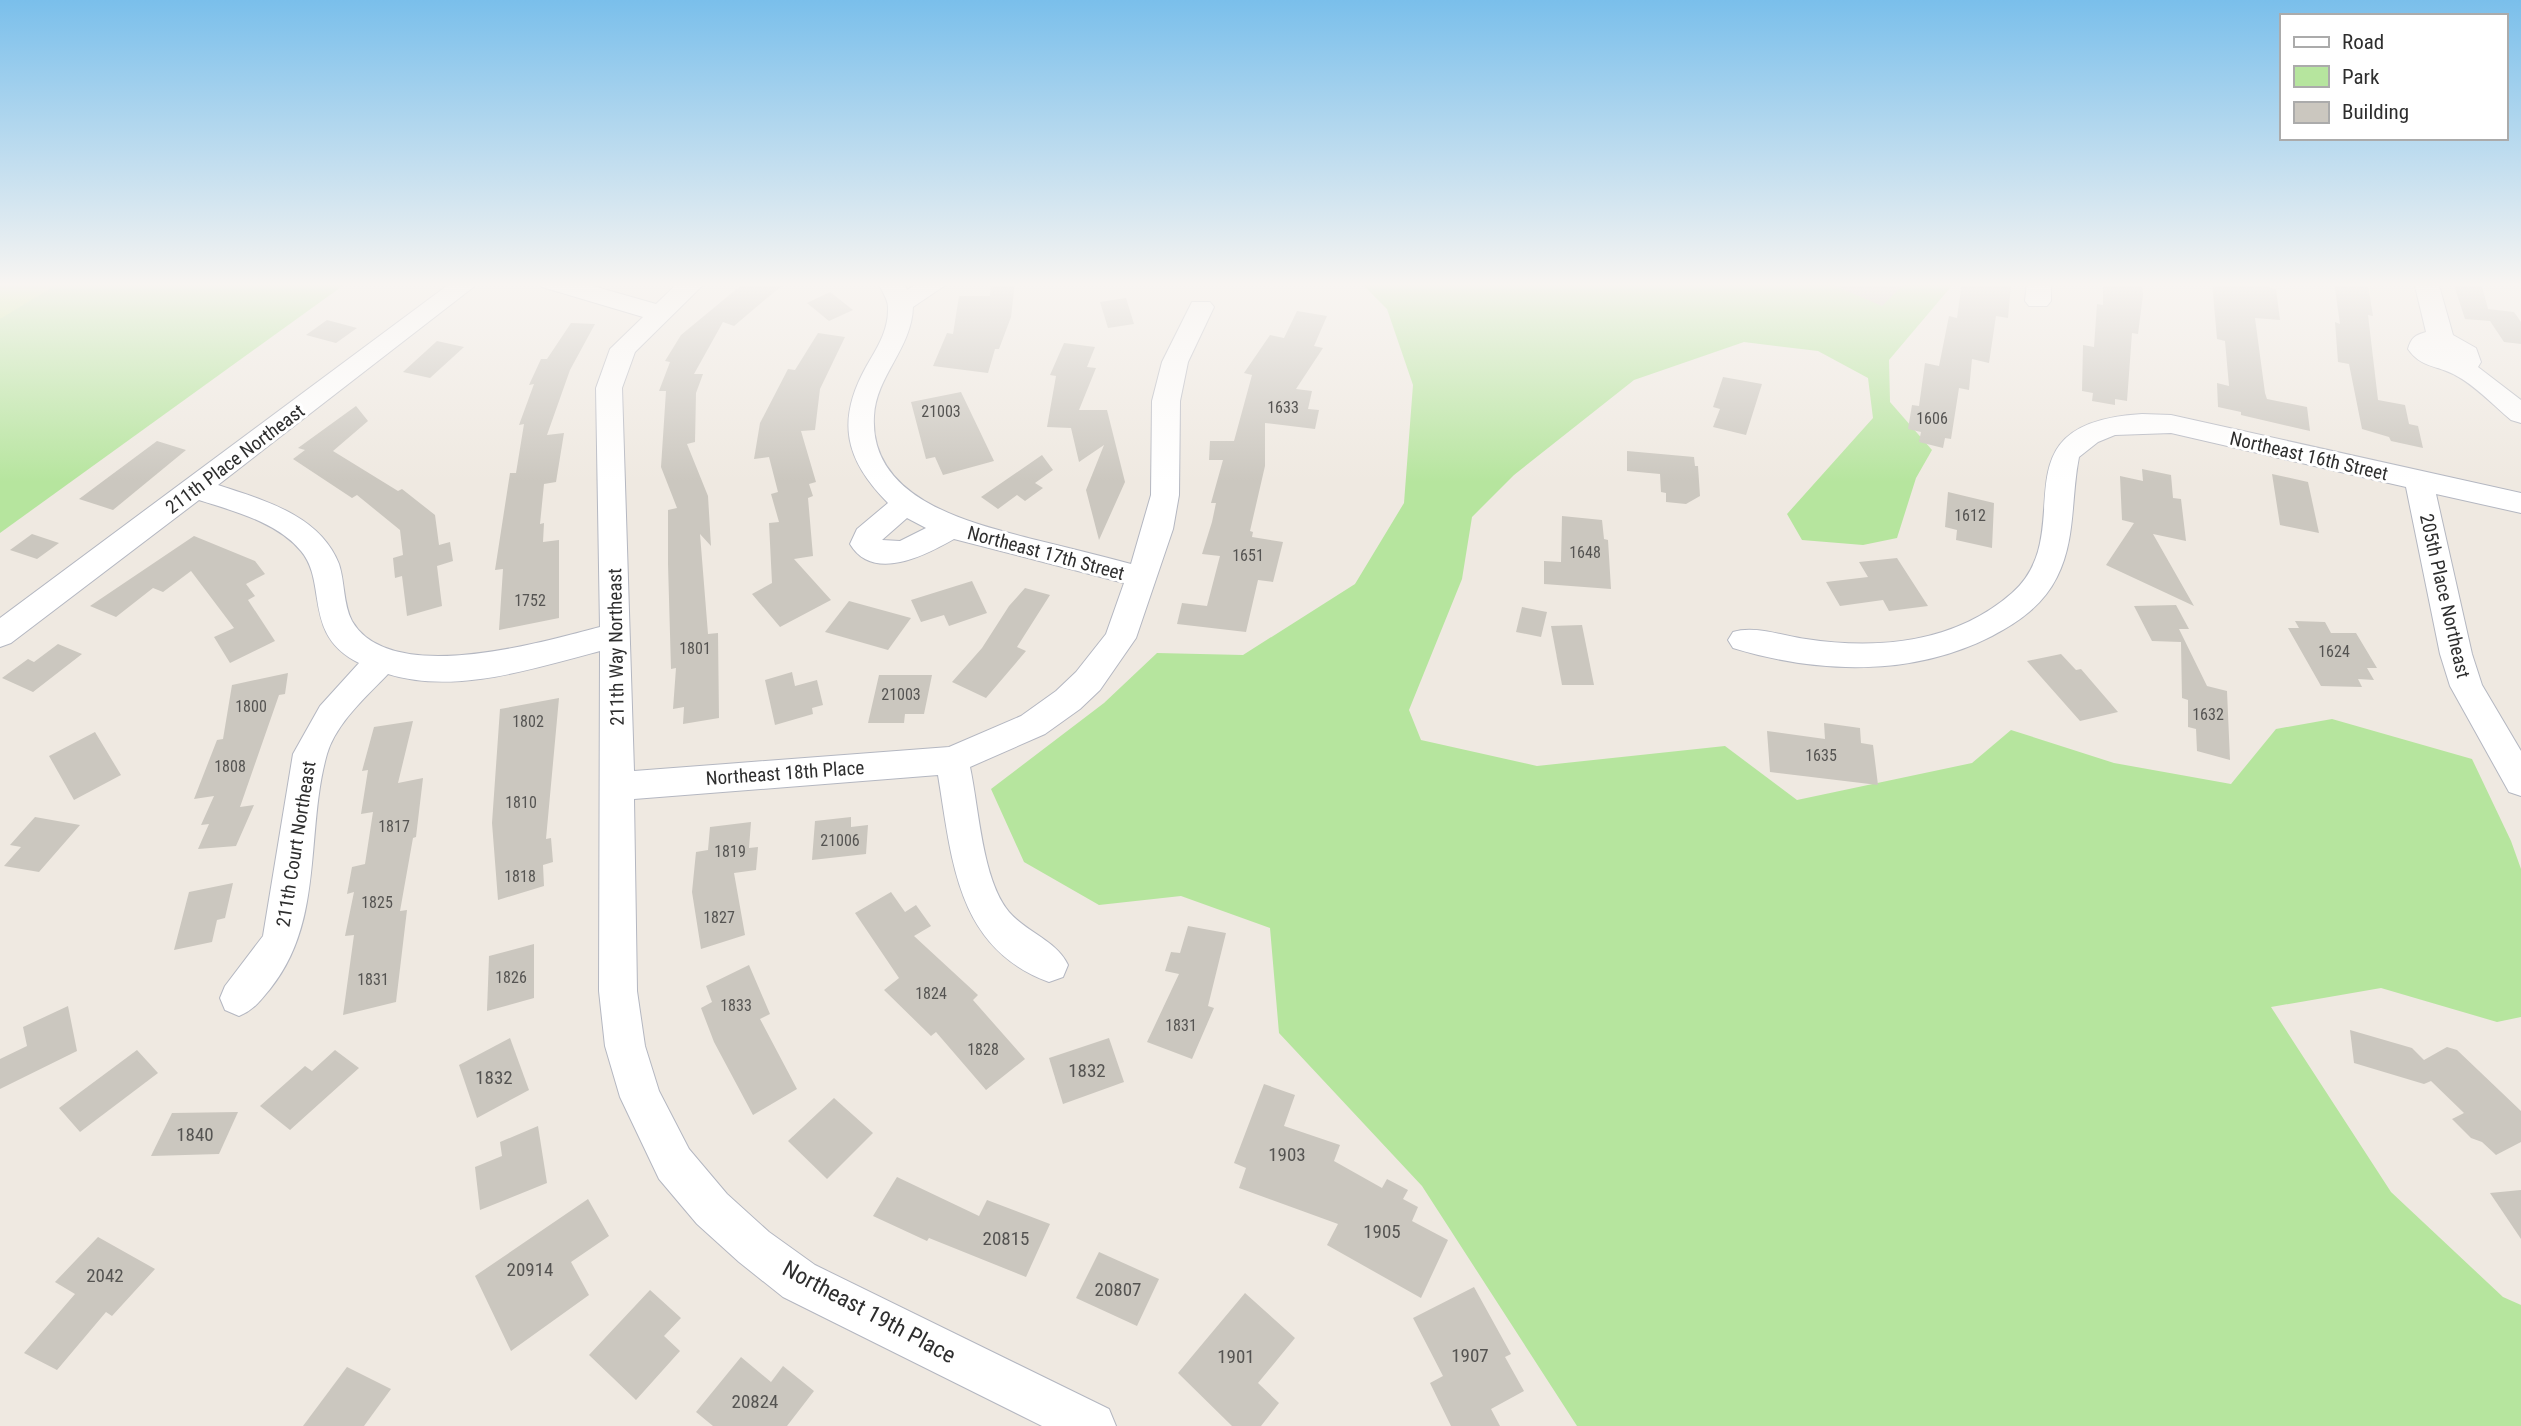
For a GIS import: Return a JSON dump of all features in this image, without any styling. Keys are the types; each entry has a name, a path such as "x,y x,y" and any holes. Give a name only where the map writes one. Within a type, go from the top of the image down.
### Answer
{"street":[{"name":"211th Place Northeast","path":"0,635 380,349"},
{"name":"211th Way Northeast","path":"623,349 609,388 616,635 618,991 625,1046"},
{"name":"Northeast 17th Street","path":"888,349 864,393 859,435 869,461 892,492 951,528 1141,577"},
{"name":"Northeast 18th Place","path":"618,786 952,760 1033,724 1088,681 1120,638 1165,495 1166,401 1175,362 1181,349"},
{"path":"2461,349 2467,354 2468,362 2459,365 2521,414"},
{"name":"Northeast 16th Street","path":"1744,640 1848,657 1895,657 1934,650 1997,620 2030,594 2043,575 2066,454 2076,442 2096,430 2146,423 2171,425 2521,503"},
{"name":"205th Place Northeast","path":"2419,480 2456,654 2466,686 2521,782"},
{"path":"197,488 270,515 299,533 320,555 334,614 343,633 359,647 383,659 424,669 457,670 485,666 616,635"},
{"name":"Northeast 17th Street","path":"906,503 868,536 865,544 885,554 900,553 951,528"},
{"name":"211th Court Northeast","path":"239,999 272,958 282,937 310,754 317,735 344,698 383,659"},
{"path":"952,760 979,892 992,918 1013,940 1049,965"},
{"name":"Northeast 19th Place","path":"625,1046 640,1097 674,1164 712,1209 754,1247 799,1281 1092,1426"}],"green space":[{"path":"0,349 256,349 0,533"},
{"path":"1401,349 1725,349 1634,380 1514,475 1472,517 1462,579 1409,710 1421,740 1537,766 1725,746 1797,800 1972,763 2011,730 2114,763 2231,784 2276,729 2332,719 2472,759 2511,841 2521,869 2521,1017 2497,1022 2381,988 2271,1007 2391,1192 2503,1297 2521,1305 2521,1426 1577,1426 1422,1186 1279,1033 1270,928 1181,896 1099,905 1024,862 991,789 1104,703 1157,653 1243,655 1355,584 1404,503 1413,385"},
{"path":"1798,349 1899,349 1889,360 1890,402 1932,450 1916,478 1897,538 1863,545 1802,540 1787,514 1873,418 1868,378 1818,351"}],"building":[{"path":"429,349 462,349 430,378 403,372"},
{"path":"554,349 582,349 570,370 547,435 564,433 556,482 544,484 540,524 544,523 543,542 559,540 559,618 499,630 503,569 495,570 510,473 516,473 524,424 519,425 534,384 529,385 541,359 547,359"},
{"path":"673,349 708,349 694,374 703,374 696,393 695,442 687,444 708,496 711,546 700,534 708,634 718,633 719,718 683,724 684,707 673,709 676,668 671,669 668,510 677,508 661,467 666,391 659,391 670,362 665,361"},
{"path":"808,349 839,349 820,389 815,430 801,431 816,482 809,484 813,496 808,498 813,556 794,559 831,600 780,627 752,594 772,583 769,523 779,522 771,494 778,492 769,457 754,459 760,423 788,369 795,370"},
{"path":"940,349 999,349 995,349 988,373 933,366"},
{"path":"1062,349 1094,349 1087,367 1096,368 1079,410 1107,410 1125,482 1099,540 1086,490 1104,445 1079,462 1071,428 1047,427 1056,376 1050,375"},
{"path":"1261,349 1323,349 1296,389 1312,391 1308,409 1319,410 1315,429 1265,423 1265,466 1250,531 1253,532 1252,537 1283,542 1273,582 1258,580 1246,632 1177,624 1182,603 1207,606 1220,556 1202,554 1212,522 1216,503 1211,503 1223,460 1209,460 1210,441 1234,441 1252,375 1244,373"},
{"path":"1942,349 1991,349 1989,363 1972,359 1969,390 1959,388 1951,439 1945,438 1943,448 1919,442 1921,432 1908,429 1912,405 1919,406 1925,363 1939,366"},
{"path":"2083,349 2131,349 2127,401 2115,399 2115,405 2092,401 2093,393 2082,391"},
{"path":"2226,349 2259,349 2267,399 2307,407 2310,431 2218,407 2217,383 2229,386"},
{"path":"2337,349 2372,349 2378,400 2405,405 2409,424 2418,426 2423,448 2391,441 2389,437 2362,429 2349,364 2338,362"},
{"path":"1723,377 1762,384 1746,435 1713,427 1720,409 1713,407"},
{"path":"961,392 994,461 943,475 935,457 926,459 911,402"},
{"path":"356,406 368,421 333,451 398,491 402,489 435,515 439,545 450,542 453,561 437,566 442,606 407,616 402,576 395,578 393,558 403,555 400,530 357,495 352,498 293,459 305,450 298,448"},
{"path":"157,441 186,450 113,510 79,499"},
{"path":"1627,451 1694,457 1695,466 1698,466 1700,496 1686,504 1666,502 1666,493 1661,492 1660,474 1627,471"},
{"path":"1042,455 1053,470 1035,483 1043,488 1025,501 1017,495 998,509 981,497"},
{"path":"2142,469 2171,475 2173,498 2181,499 2186,541 2153,534 2194,606 2106,565 2134,523 2122,520 2120,476 2143,481"},
{"path":"2272,474 2308,482 2319,533 2280,525"},
{"path":"1948,492 1994,503 1992,548 1956,540 1957,530 1945,527"},
{"path":"1562,516 1602,520 1604,539 1608,540 1611,589 1544,584 1544,561 1561,562"},
{"path":"32,534 59,543 37,559 10,550"},
{"path":"194,536 255,561 265,574 246,584 255,596 248,600 275,641 230,663 214,637 234,628 191,571 163,592 153,588 116,617 90,606"},
{"path":"1897,558 1928,606 1889,611 1883,600 1840,606 1826,582 1868,577 1859,562"},
{"path":"972,581 987,613 949,626 944,615 921,622 911,600"},
{"path":"1025,588 1050,595 1017,647 1026,651 986,698 952,682 982,648 1009,606"},
{"path":"849,601 911,618 888,650 825,632"},
{"path":"2176,605 2189,629 2179,629 2207,686 2227,691 2230,760 2197,751 2196,729 2188,727 2188,700 2182,698 2181,642 2152,641 2134,606"},
{"path":"1522,607 1547,612 1541,637 1516,632"},
{"path":"2295,621 2325,622 2331,633 2356,633 2377,668 2367,668 2374,680 2358,679 2362,687 2321,686 2288,628 2299,628"},
{"path":"1582,625 1594,685 1562,685 1551,626"},
{"path":"58,644 82,654 33,692 2,678 28,659 34,662"},
{"path":"2061,654 2076,670 2081,669 2118,712 2080,721 2027,661"},
{"path":"792,672 795,686 817,680 823,705 812,708 813,714 775,725 765,680"},
{"path":"288,673 285,694 279,695 240,807 254,805 236,846 198,849 209,824 201,825 214,796 194,799 217,740 223,739 232,685"},
{"path":"879,675 932,675 924,714 905,714 904,723 868,723"},
{"path":"559,698 546,839 551,838 553,862 543,865 544,886 498,900 492,823 500,709"},
{"path":"413,721 398,783 423,778 416,837 413,838 400,911 407,910 396,1002 343,1015 354,935 345,936 354,892 347,894 352,867 365,864 373,812 361,814 368,770 362,771 374,727"},
{"path":"1824,723 1860,728 1861,743 1873,745 1878,785 1770,772 1767,731 1825,739"},
{"path":"95,732 121,775 74,800 49,756"},
{"path":"35,817 80,825 39,872 4,866 21,847 10,845"},
{"path":"851,817 851,827 868,825 866,854 812,860 815,821"},
{"path":"751,822 749,848 758,847 756,870 734,873 745,935 701,949 692,892 696,852 708,850 710,827"},
{"path":"233,883 225,918 217,920 212,942 174,950 189,892"},
{"path":"891,892 905,912 916,905 931,926 914,936 978,995 973,1000 1025,1059 986,1090 936,1032 931,1036 884,990 899,978 855,913"},
{"path":"1188,926 1226,933 1208,1006 1214,1008 1192,1059 1147,1042 1179,974 1165,971 1171,952 1180,953"},
{"path":"534,944 534,998 487,1011 489,956"},
{"path":"749,965 770,1014 760,1019 797,1089 753,1115 714,1042 701,1008 712,1002 706,986"},
{"path":"68,1006 77,1051 0,1089 0,1059 27,1046 23,1027"},
{"path":"2350,1030 2412,1048 2424,1060 2447,1047 2457,1050 2521,1111 2521,1142 2496,1155 2482,1142 2471,1138 2452,1119 2464,1113 2431,1081 2424,1084 2354,1063"},
{"path":"510,1038 529,1090 477,1118 459,1065"},
{"path":"1109,1038 1124,1082 1063,1104 1049,1058"},
{"path":"137,1050 158,1073 80,1132 59,1108"},
{"path":"335,1050 359,1068 290,1130 260,1106 305,1066 312,1071"},
{"path":"1264,1084 1295,1095 1284,1126 1340,1145 1334,1161 1382,1188 1387,1179 1408,1190 1403,1199 1418,1207 1412,1221 1448,1240 1421,1298 1327,1245 1338,1224 1239,1188 1246,1168 1234,1163"},
{"path":"834,1098 873,1133 827,1179 788,1141"},
{"path":"238,1112 219,1154 151,1156 172,1113"},
{"path":"538,1126 547,1183 480,1210 475,1167 502,1156 500,1142"},
{"path":"897,1177 979,1216 987,1200 1050,1224 1026,1277 929,1238 927,1241 873,1216"},
{"path":"2521,1190 2521,1239 2490,1193"},
{"path":"588,1199 609,1236 571,1262 589,1295 511,1351 475,1276"},
{"path":"98,1237 155,1269 112,1316 106,1312 57,1370 24,1353 75,1294 55,1282"},
{"path":"1099,1252 1159,1279 1137,1326 1076,1298"},
{"path":"1474,1287 1511,1354 1505,1357 1524,1391 1491,1409 1500,1426 1451,1426 1430,1383 1443,1376 1413,1318"},
{"path":"650,1290 681,1318 664,1336 680,1351 636,1400 589,1355"},
{"path":"1245,1293 1295,1338 1258,1383 1279,1403 1261,1426 1232,1426 1178,1373"},
{"path":"741,1357 771,1382 783,1366 814,1391 787,1426 713,1426 696,1412"},
{"path":"347,1367 391,1389 364,1426 303,1426"}]}
